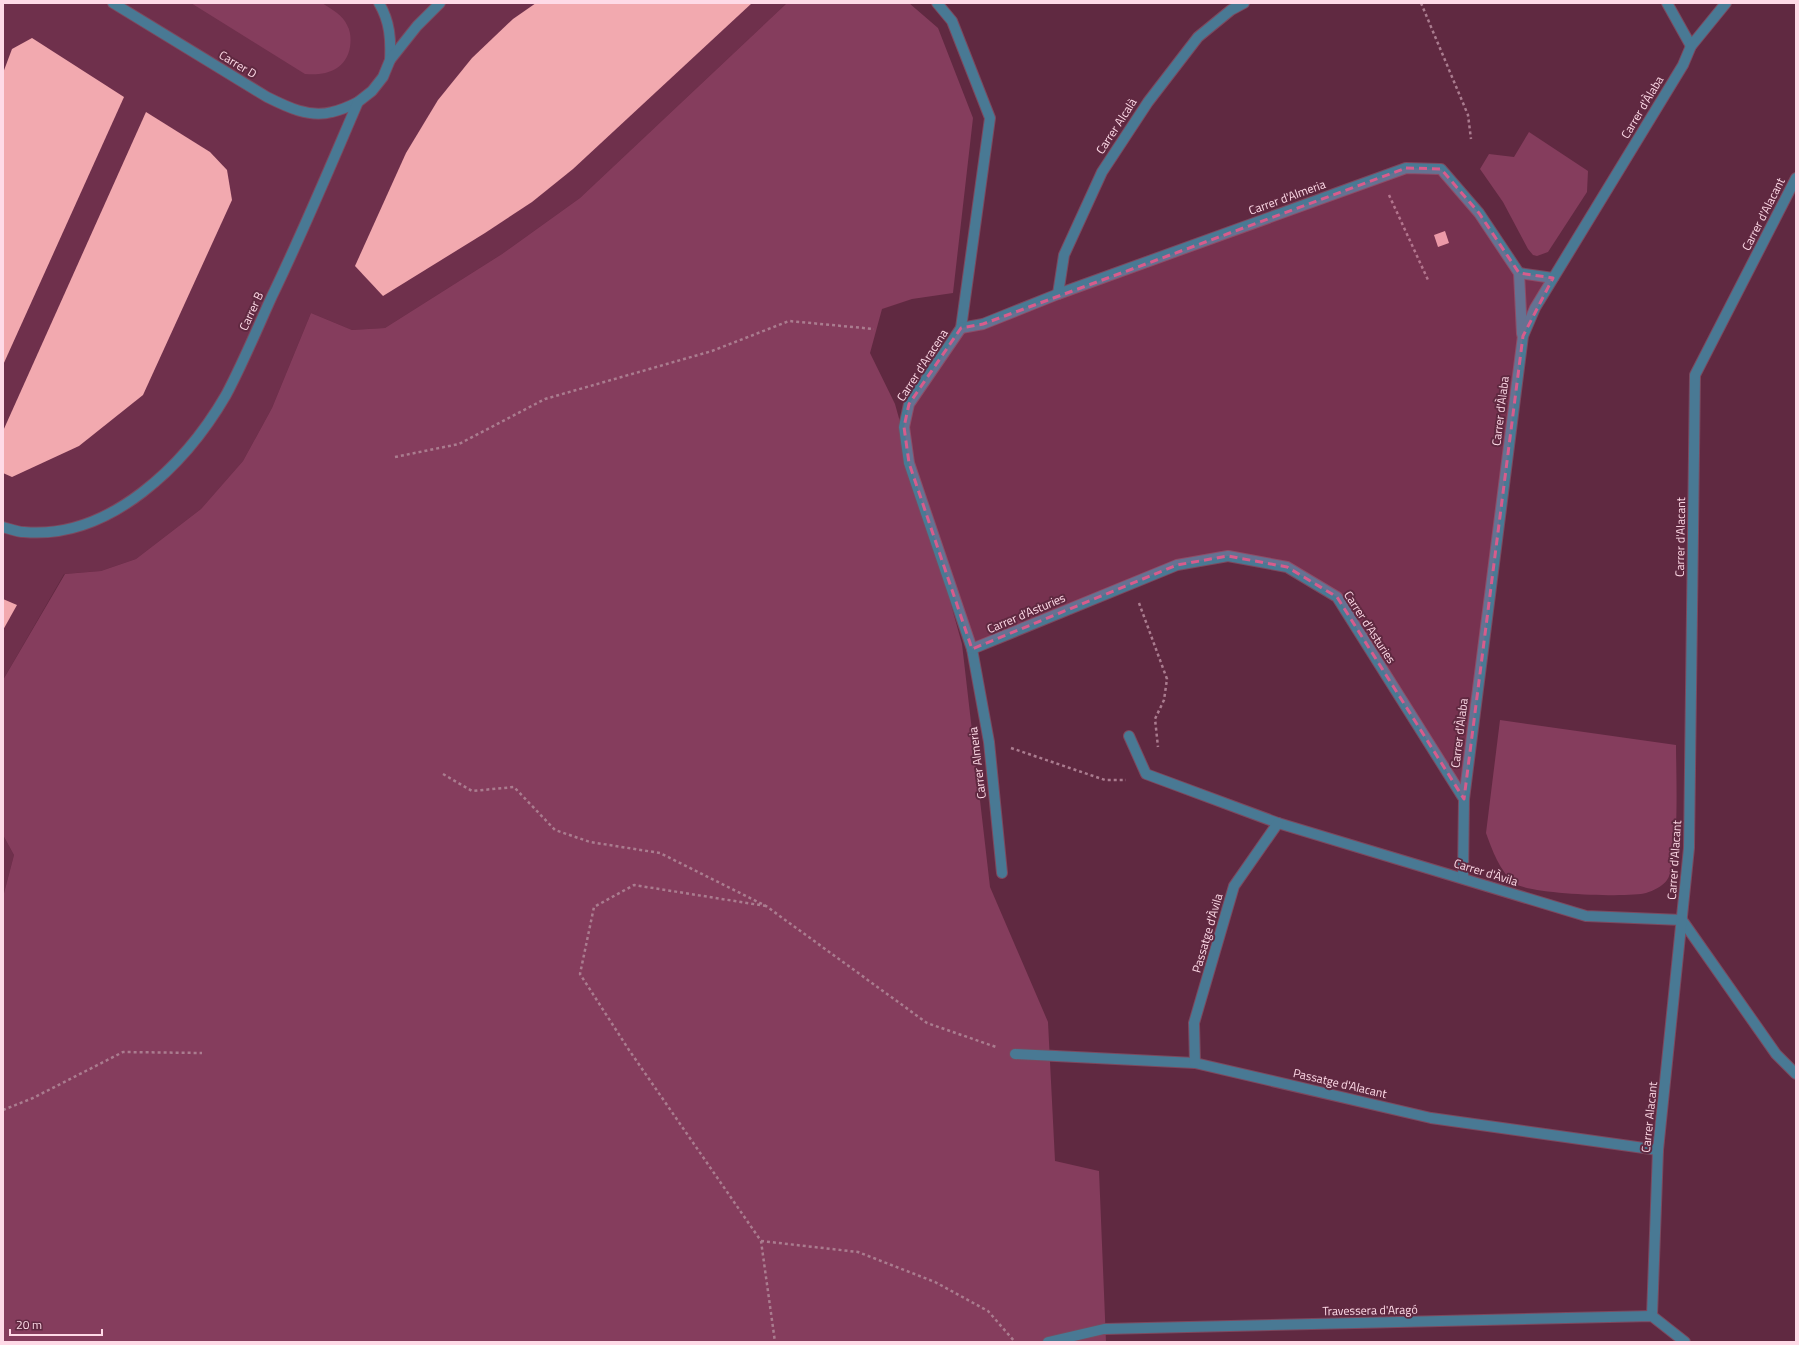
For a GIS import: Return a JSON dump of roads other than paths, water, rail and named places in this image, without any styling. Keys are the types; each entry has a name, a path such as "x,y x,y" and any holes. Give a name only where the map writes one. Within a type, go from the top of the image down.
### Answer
{"street":[{"name":"Carrer D","path":"113,3 267,97 290,109 311,113 331,113 358,102"},
{"path":"379,3 389,24 392,38 390,60"},
{"name":"Carrer B","path":"3,527 23,532 52,532 78,526 116,510 148,488 178,460 204,428 226,394 288,264 358,102 372,91 383,77 390,60 417,26 440,3"},
{"name":"Carrer d'Aracena","path":"937,3 952,21 990,118 962,328 909,404 904,427 909,463 972,650"},
{"name":"Carrer Alcalà","path":"1058,294 1064,255 1102,172 1148,102 1198,37 1231,10 1244,3"},
{"path":"1667,3 1691,46"},
{"name":"Carrer d'Àlaba","path":"1463,878 1464,799 1523,336 1535,308 1683,65 1691,46 1726,3"},
{"name":"Carrer d'Almeria","path":"962,328 983,324 1058,294 1406,168 1441,169 1480,214 1520,273"},
{"name":"Carrer d'Alacant","path":"1682,920 1689,848 1695,375 1796,178"},
{"path":"1523,336 1520,273 1553,278"},
{"name":"Carrer d'Asturies","path":"972,650 1177,564 1228,556 1287,567 1337,597 1464,799"},
{"name":"Carrer Almeria","path":"972,650 989,742 1002,873"},
{"name":"Carrer d'Àvila","path":"1129,736 1146,774 1278,823 1586,916 1682,920"},
{"name":"Passatge d'Àvila","path":"1195,1063 1194,1023 1234,886 1278,823"},
{"path":"1682,920 1776,1054 1796,1074"},
{"name":"Carrer Alacant","path":"1652,1316 1658,1150 1682,920"},
{"name":"Passatge d'Alacant","path":"1015,1054 1195,1063 1431,1118 1658,1150"},
{"path":"1652,1316 1685,1342"},
{"name":"Travessera d'Aragó","path":"1048,1342 1104,1329 1652,1316"}]}
